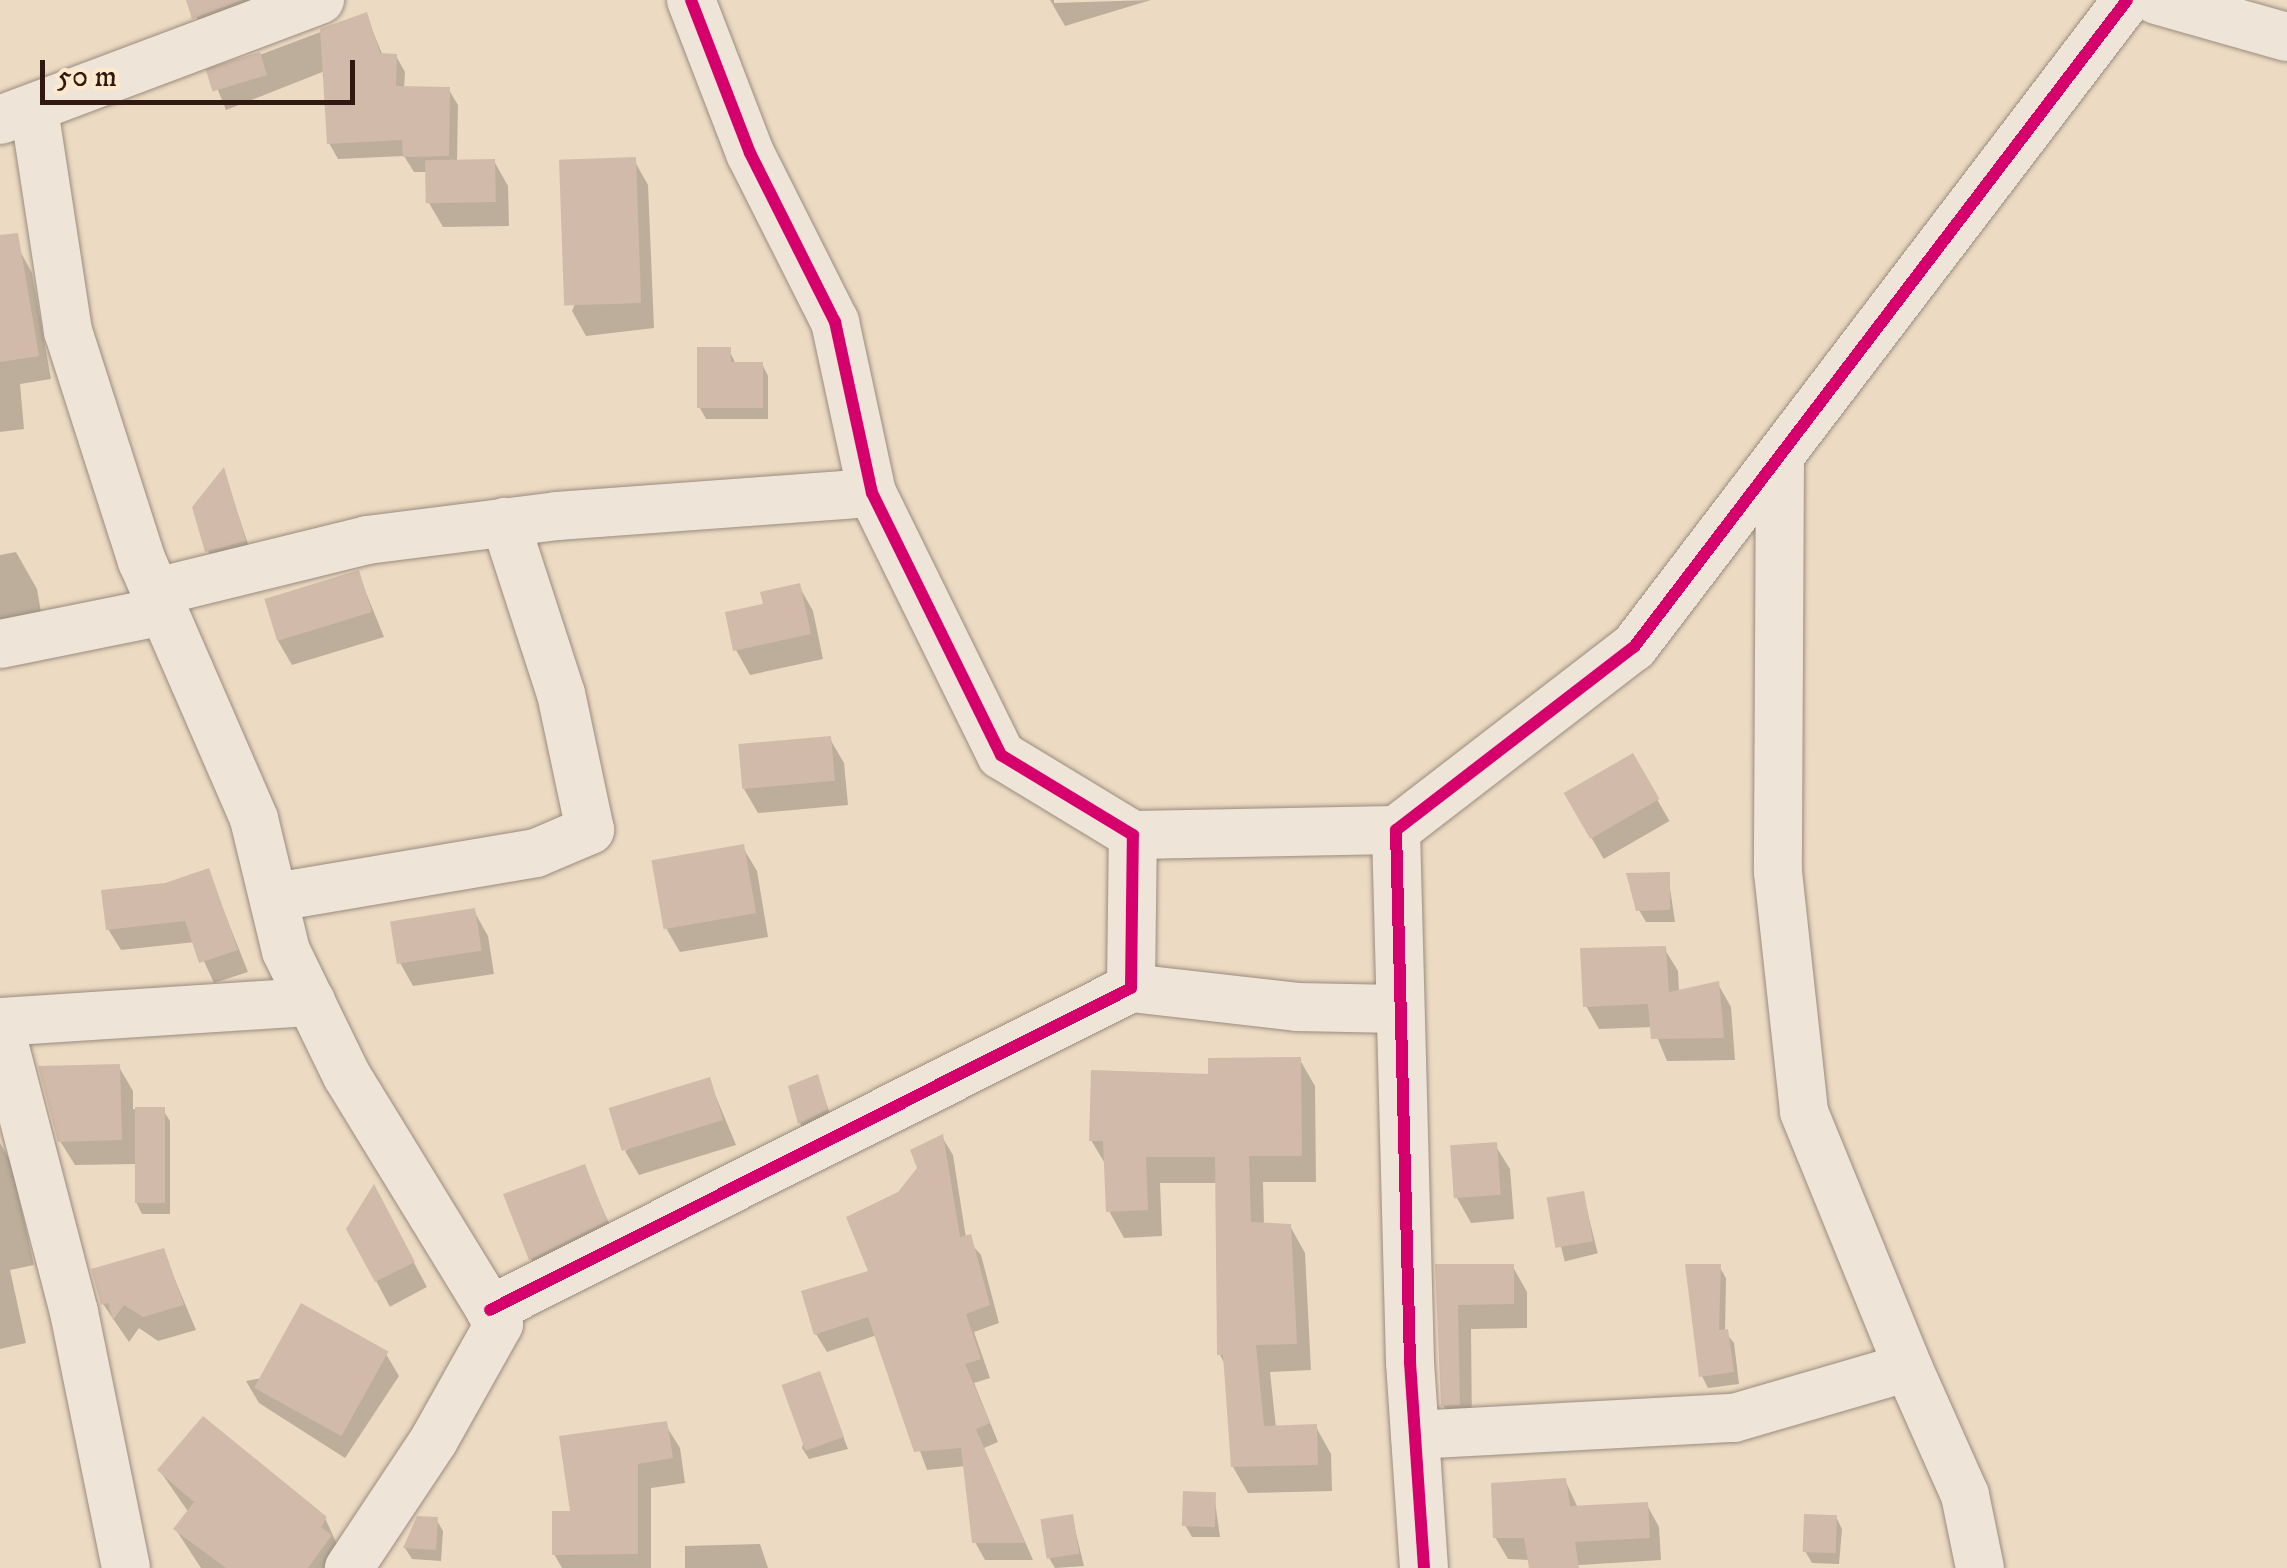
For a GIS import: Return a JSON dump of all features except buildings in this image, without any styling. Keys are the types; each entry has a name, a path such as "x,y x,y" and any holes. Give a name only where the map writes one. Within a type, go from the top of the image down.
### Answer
{"street":[{"path":"320,0 17,115 68,331 160,601 254,820 276,896 286,951 347,1076 499,1324 434,1440 350,1568"},
{"path":"691,0 750,152 835,322 872,493 1001,755 1133,836 1396,830 1634,647 1780,460 1830,384 2127,0"},
{"path":"2156,0 2287,37"},
{"path":"1780,460 1778,872 1804,1112 1908,1367 1966,1495 1980,1568"},
{"path":"0,644 368,540 504,522 872,493"},
{"path":"276,896 536,853 590,830 560,694 504,522"},
{"path":"1396,830 1415,1435 1424,1568"},
{"path":"1130,988 1133,836"},
{"path":"490,1310 1130,988 1297,1007 1400,1008"},
{"path":"126,1568 19,1176 0,1025 311,1002"},
{"path":"1415,1435 1734,1418 1908,1367"}],"cycle path":[{"path":"490,1310 1131,988 1133,835 1001,755 872,493 835,322 750,153 691,0"},
{"path":"1424,1568 1410,1362 1396,830 1634,647 2127,0"}]}
